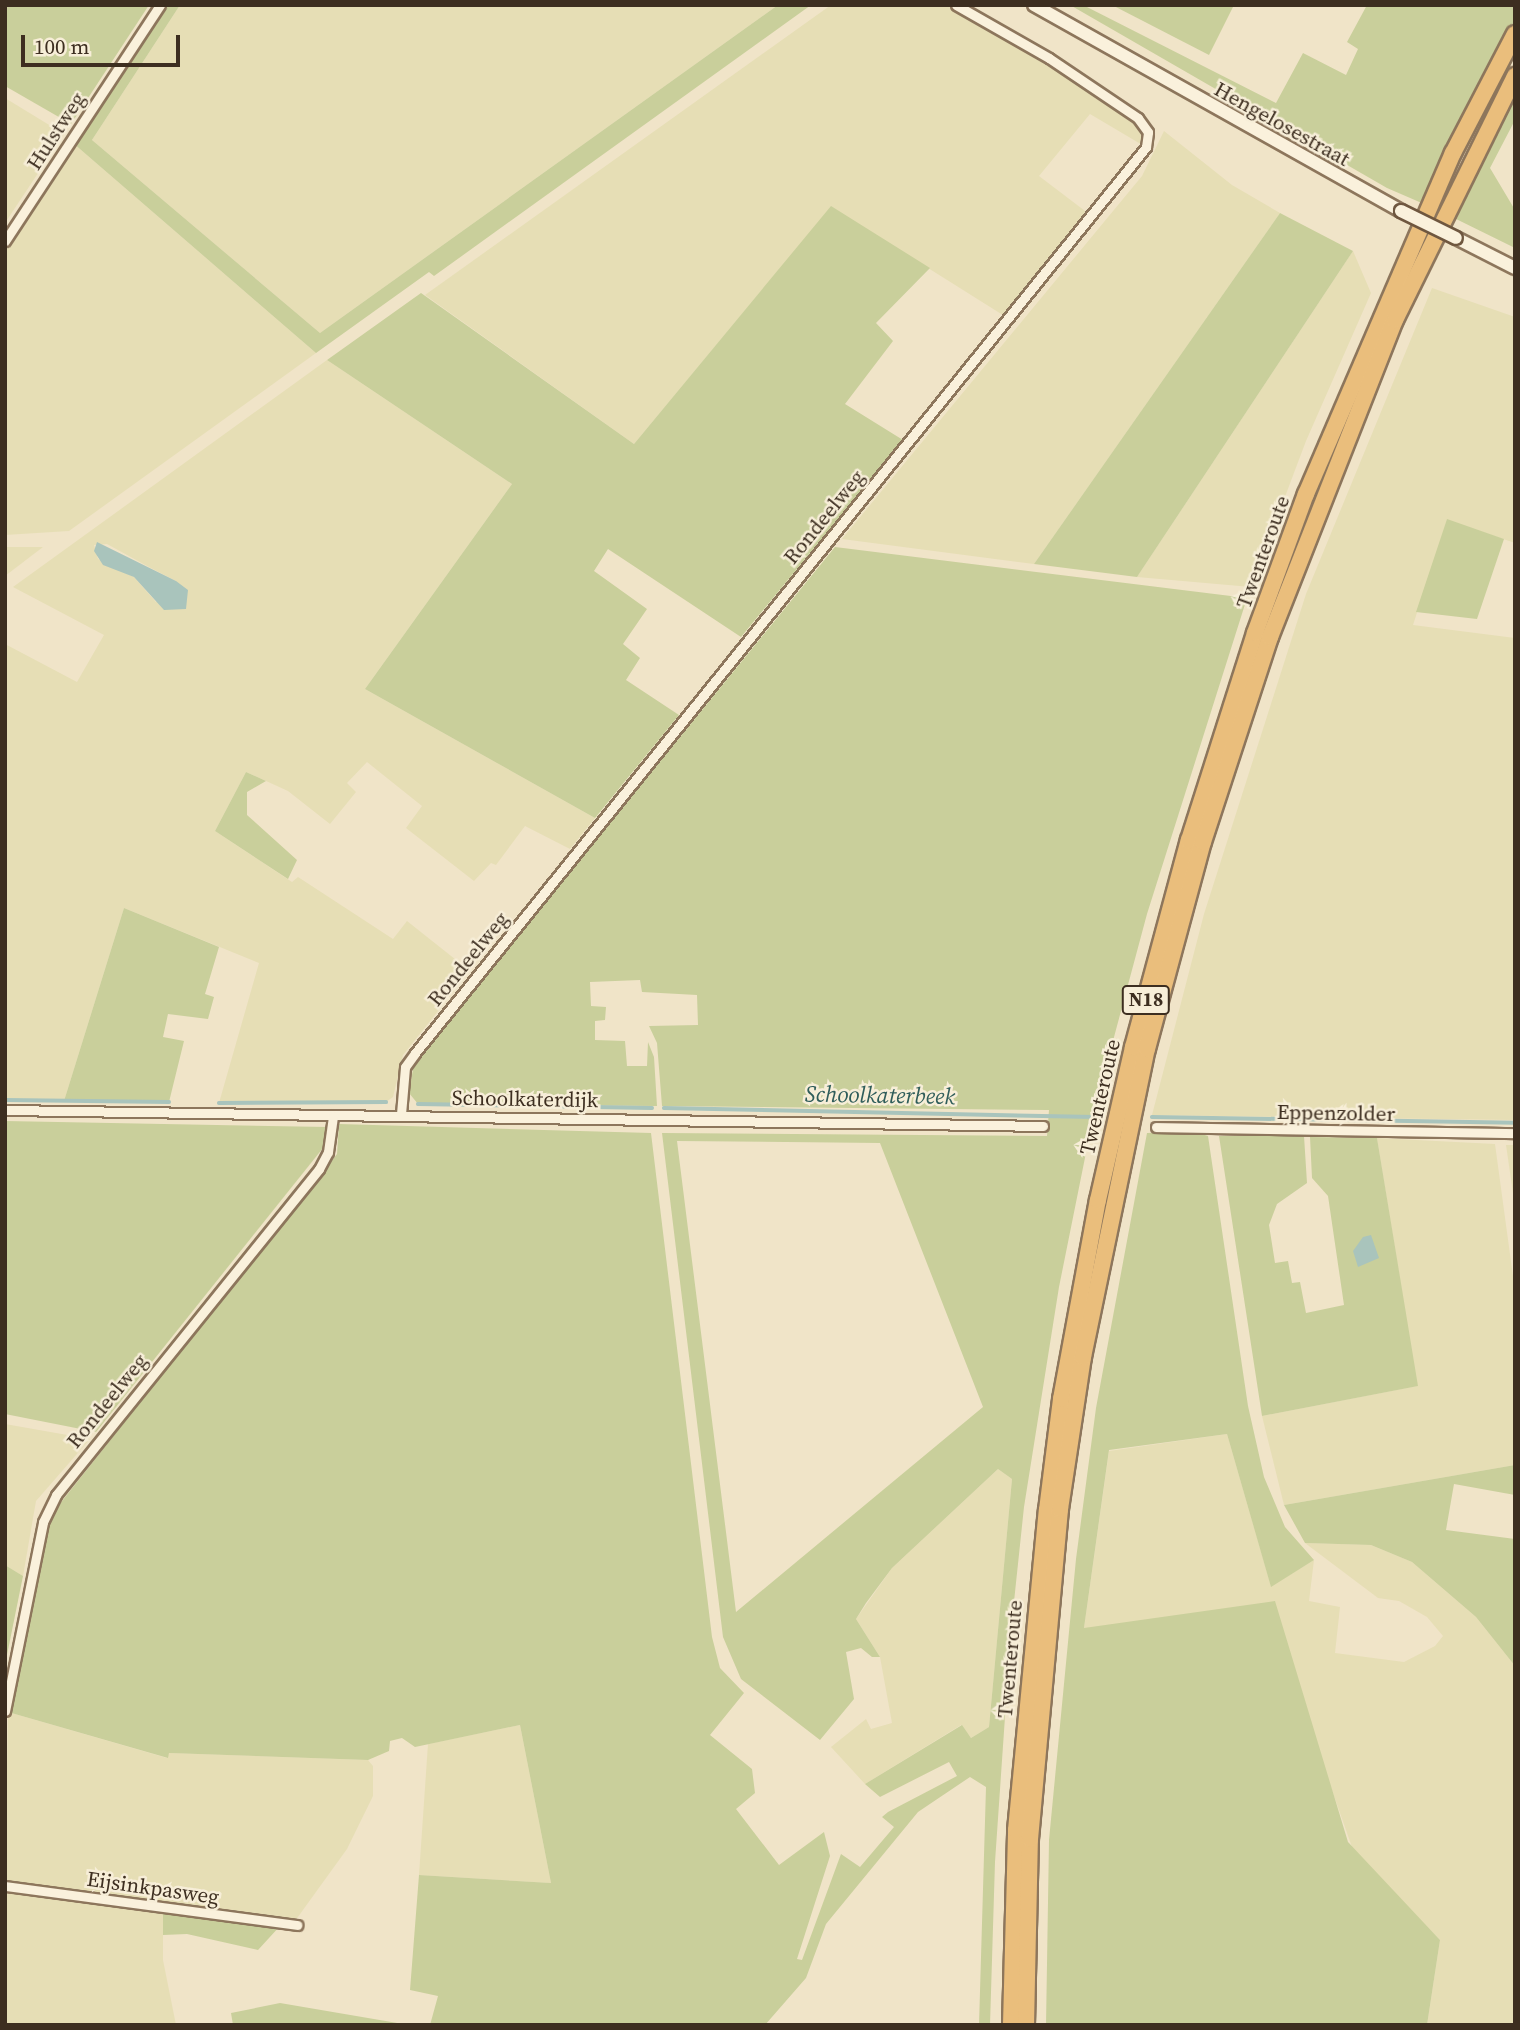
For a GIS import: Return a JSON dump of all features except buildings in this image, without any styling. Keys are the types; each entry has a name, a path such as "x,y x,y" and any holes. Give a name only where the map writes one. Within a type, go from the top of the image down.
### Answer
{"highway":[{"name":"Twenteroute","path":"1011,2025 1016,1830 1047,1510 1090,1240 1133,1047 1198,814 1255,633 1307,494 1453,153 1515,34"},
{"name":"Twenteroute","path":"1026,2025 1030,1839 1060,1509 1083,1357 1147,1049 1203,842 1270,636 1395,320 1515,76"}],"main road":[{"name":"Hengelosestraat","path":"1034,5 1401,211 1515,268"}],"street":[{"name":"Hulstweg","path":"5,241 160,5"},
{"name":"Rondeelweg","path":"401,1114 404,1075 415,1053 1146,147 1148,132 1138,118 1049,58 956,5"},
{"name":"Schoolkaterdijk","path":"5,1110 401,1114 1043,1126"},
{"name":"Rondeelweg","path":"5,1711 43,1522 56,1495 319,1169 328,1152 332,1115"},
{"name":"Eppenzolder","path":"1156,1127 1515,1133"},
{"name":"Eijsinkpasweg","path":"5,1886 297,1925"}],"shaded area":[{"path":"180,5 778,5 320,333 92,140"},
{"path":"831,5 948,5 1071,76 1141,126 1144,146 1090,114 1039,176 1089,214 1006,317 831,207 634,444 425,295"},
{"path":"5,98 64,134 5,223"},
{"path":"1164,131 1232,185 1280,213 1034,564 842,539 1142,176"},
{"path":"73,143 316,353 69,531 5,535 5,246"},
{"path":"1353,251 1371,293 1306,441 1251,587 1137,577"},
{"path":"1432,288 1515,317 1515,543 1447,520 1413,625 1515,638 1515,1120 1152,1115 1204,914 1306,594"},
{"path":"327,360 512,484 365,689 595,818 570,849 525,826 496,865 491,863 474,881 406,828 422,806 367,762 347,783 356,792 330,824 288,791 246,772 215,831 292,882 298,877 393,939 407,921 470,971 403,1055 393,1097 386,1102 219,1103 259,963 124,908 64,1101 5,1100 5,644 77,682 104,635 13,587","holes":["107,544 176,581 156,602 134,577 98,559 94,545"]},
{"path":"5,547 43,547 5,576"},
{"path":"1377,1138 1495,1144 1515,1291 1515,1465 1284,1505 1262,1416 1417,1386"},
{"path":"1506,1145 1515,1145 1515,1207"},
{"path":"5,1424 90,1439 36,1501 23,1576 5,1565"},
{"path":"1227,1434 1271,1586 1314,1560 1309,1601 1340,1607 1335,1653 1404,1662 1435,1646 1443,1636 1427,1617 1399,1601 1378,1598 1305,1543 1371,1545 1412,1562 1476,1617 1515,1666 1515,2025 1427,2025 1440,1940 1353,1850 1314,1739 1084,1628 1109,1451"},
{"path":"998,1469 1012,1479 989,1727 971,1738 961,1725 865,1784 831,1747 866,1719 871,1729 892,1723 880,1657 856,1619 892,1568"},
{"path":"8,1712 167,1758 169,1753 368,1760 373,1766 373,1796 347,1849 295,1921 5,1881"},
{"path":"520,1725 551,1883 419,1875 428,1744"},
{"path":"5,1891 163,1910 163,1960 176,2025 5,2025"}],"green space":[{"path":"5,5 149,5 71,124 5,86"},
{"path":"164,5 180,5 92,140 320,333 778,5 811,5 434,276 429,272 316,353 73,143"},
{"path":"1070,5 1083,5 1276,103 1303,53 1346,75 1358,49 1347,42 1367,5 1515,5 1515,19 1424,204 1387,188"},
{"path":"1112,5 1234,5 1209,55"},
{"path":"1515,86 1515,120 1490,168 1515,210 1515,248 1452,217"},
{"path":"831,206 930,268 876,323 893,341 845,404 903,440 741,637 608,549 594,571 647,609 623,644 640,658 626,680 679,715 595,818 365,689 512,484 327,360 421,293 634,444"},
{"path":"1280,213 1353,251 1137,577 1034,564"},
{"path":"1447,519 1504,539 1477,619 1416,612"},
{"path":"835,547 1247,598 1147,914 1095,1108 1059,1287 1024,1507 1011,1630 995,1862 990,2025 979,2025 986,1787 970,1777 918,1812 826,1924 806,1978 765,2025 430,2025 438,1996 410,1990 419,1875 551,1883 520,1725 415,1747 402,1738 390,1741 389,1751 368,1760 169,1753 168,1758 8,1712 47,1520 337,1154 339,1124 651,1133 712,1637 720,1668 744,1693 710,1735 752,1769 755,1793 736,1809 779,1865 824,1832 830,1856 797,1959 802,1960 841,1854 860,1867 894,1827 882,1817 957,1776 949,1762 880,1797 865,1784 962,1725 971,1738 989,1727 1012,1479 998,1469 892,1568 866,1603 856,1619 880,1657 872,1657 861,1648 846,1652 854,1699 820,1740 741,1679 723,1637 662,1133 1047,1136 1049,1110 662,1106 657,1043 649,1026 698,1025 697,995 642,992 640,980 590,982 591,1006 606,1007 605,1020 595,1021 595,1040 625,1041 627,1066 647,1066 648,1042 654,1057 657,1106 418,1104 409,1093 413,1069 433,1040","holes":["677,1141 880,1143 983,1407 736,1612"]},
{"path":"246,772 266,781 247,792 247,815 297,860 288,879 215,831"},
{"path":"124,908 219,947 205,994 214,997 208,1019 168,1014 163,1037 184,1041 169,1102 64,1101"},
{"path":"5,1121 328,1127 327,1143 96,1432 5,1414"},
{"path":"1195,1132 1208,1136 1248,1406 1264,1477 1285,1527 1314,1560 1271,1587 1227,1434 1109,1450 1084,1628 1275,1601 1348,1842 1440,1940 1427,2025 1046,2025 1049,1840 1076,1559 1096,1408 1147,1133"},
{"path":"1219,1136 1304,1136 1307,1183 1277,1204 1269,1225 1275,1263 1288,1261 1292,1283 1300,1282 1306,1313 1344,1305 1328,1196 1312,1178 1310,1137 1377,1138 1418,1386 1262,1416"},
{"path":"1515,1465 1515,1495 1454,1484 1446,1530 1515,1539 1515,1666 1476,1617 1412,1562 1371,1545 1305,1543 1284,1505"},
{"path":"5,1565 23,1576 7,1655 5,1655"},
{"path":"163,1910 280,1926 258,1950 187,1934 163,1935"},
{"path":"280,2003 409,2025 233,2025 231,2013"}],"water":[{"path":"97,542 176,581 188,590 186,609 164,610 134,577 103,565 94,551"},
{"path":"1371,1235 1379,1258 1358,1267 1353,1251 1363,1237"}],"waterway":[{"name":"Schoolkaterbeek","path":"5,1100 169,1102"},
{"name":"Schoolkaterbeek","path":"219,1103 386,1102"},
{"name":"Schoolkaterbeek","path":"418,1104 652,1108"},
{"name":"Schoolkaterbeek","path":"664,1108 1095,1117"},
{"name":"Schoolkaterbeek","path":"1152,1117 1515,1123"}]}
